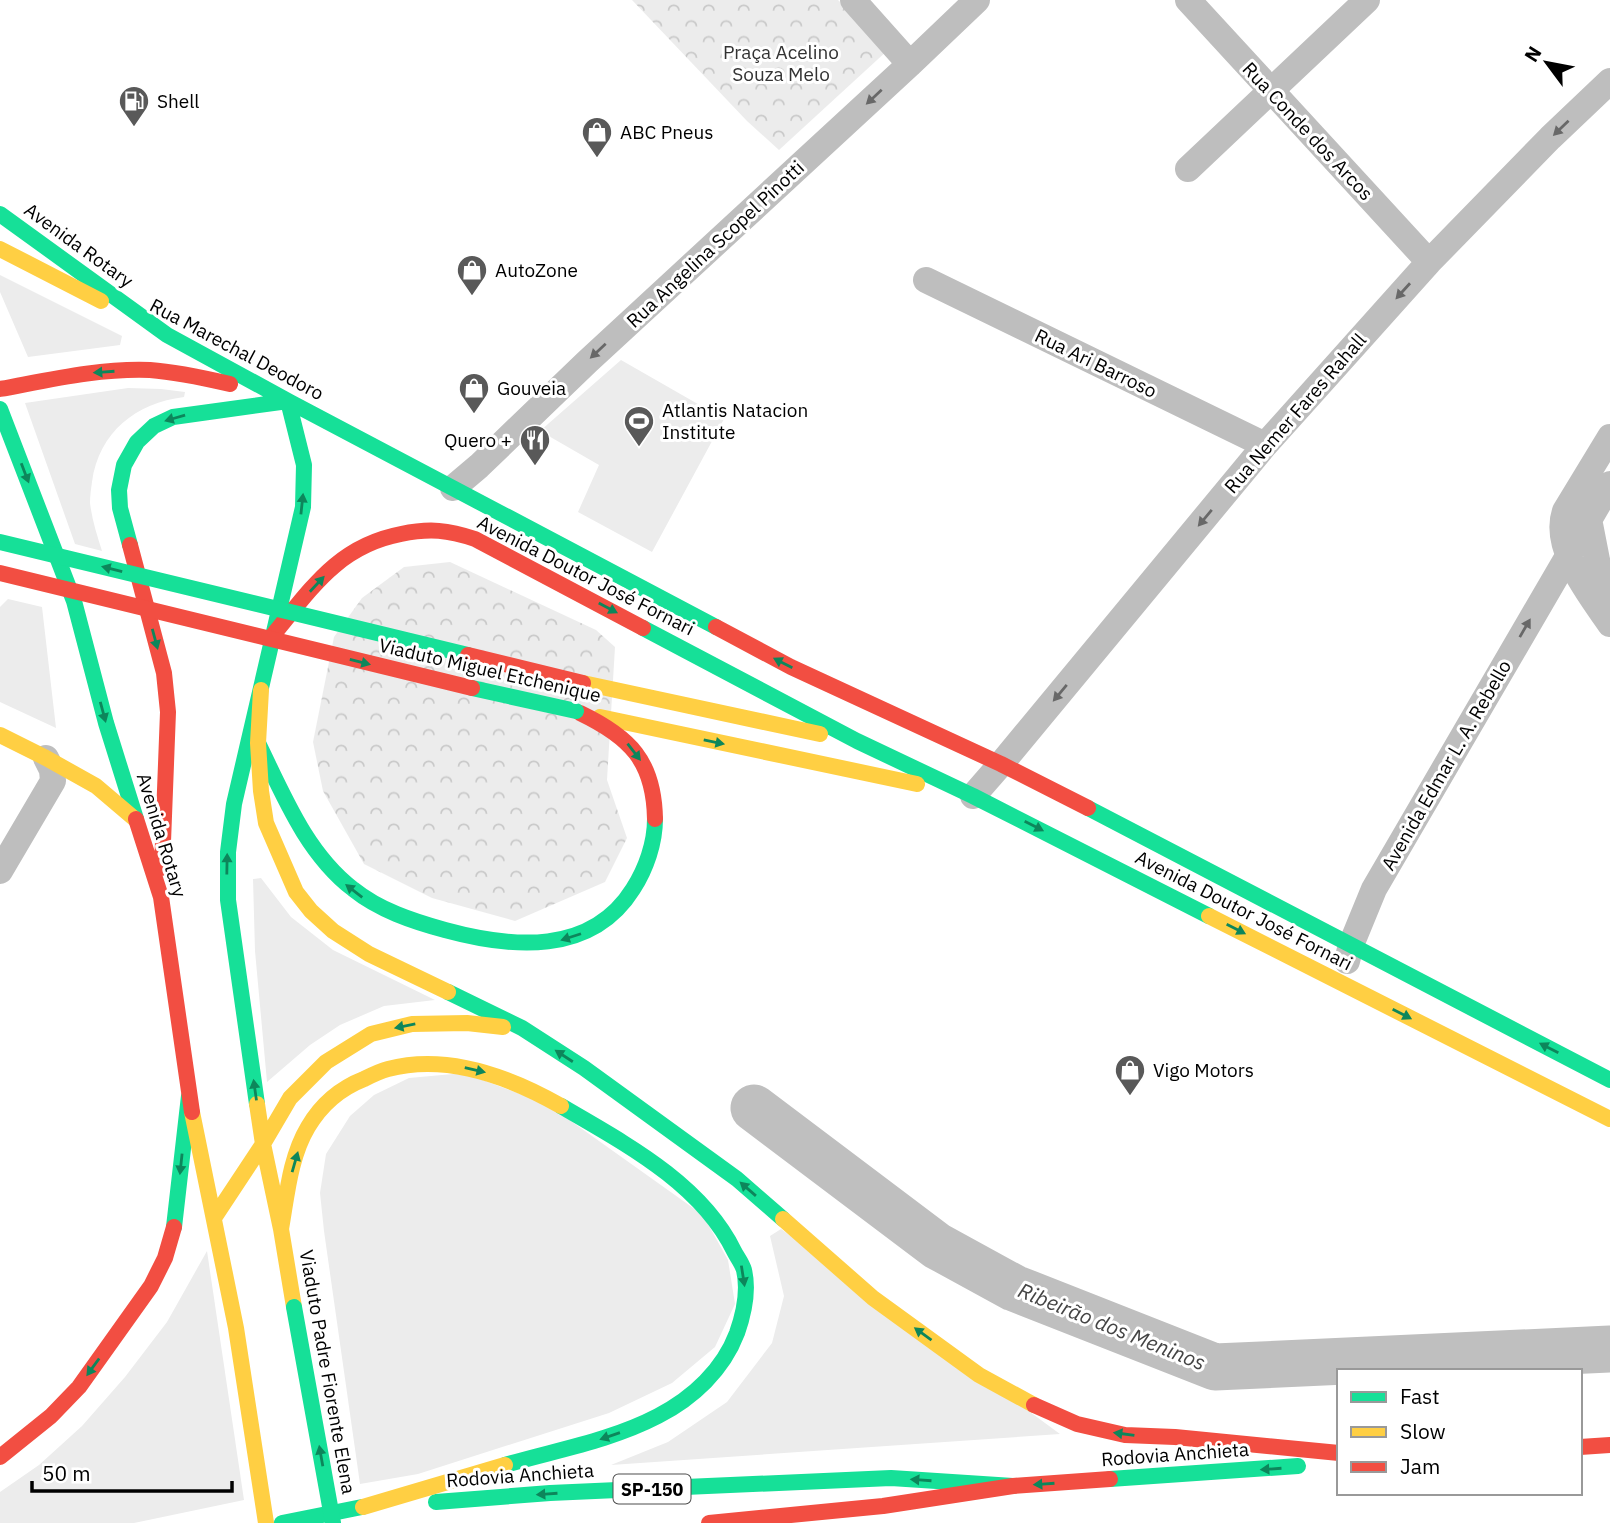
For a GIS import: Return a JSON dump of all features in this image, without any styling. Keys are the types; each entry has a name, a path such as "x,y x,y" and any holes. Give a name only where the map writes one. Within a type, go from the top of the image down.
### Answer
{"main road":[{"name":"Avenida Rotary","path":"0,214 167,335"},
{"name":"Rua Marechal Deodoro","path":"0,249 453,488"},
{"path":"0,389 84,374 139,370 180,373 244,387 288,401"},
{"path":"281,1229 263,1144 228,900 226,869 234,804 303,507 304,466 288,401"},
{"path":"161,897 168,712 164,673 120,508 119,490 124,465 137,442 154,426 173,417 288,401"},
{"name":"Avenida Rotary","path":"0,409 74,601 106,723 161,897 189,1096 236,1328 266,1523"},
{"name":"Avenida Doutor José Fornari","path":"453,488 791,667 1001,764 1610,1080"},
{"name":"Avenida Doutor José Fornari","path":"273,636 313,587 354,550 375,540 425,531 448,531 475,539 857,741 973,796 1610,1119"},
{"name":"Viaduto Miguel Etchenique","path":"0,542 583,683 857,741"},
{"path":"0,555 0,567"},
{"name":"Viaduto Miguel Etchenique","path":"0,573 422,677 973,796"},
{"path":"261,690 258,743 261,791 267,823 296,892 311,911 333,931 369,954 522,1028 583,1069 737,1179 873,1298 979,1375 1035,1406 1077,1424 1125,1435 1175,1437 1337,1453"},
{"path":"258,743 296,818 326,865 367,901 398,916 460,934 503,941 540,943 558,941 592,929 620,907 644,869 656,827 654,793 642,761 620,735 607,725 578,712"},
{"path":"0,735 96,786 136,820"},
{"name":"Avenida Doutor José Fornari","path":"857,741 909,749"},
{"name":"Avenida Doutor José Fornari","path":"948,756 1001,764"},
{"path":"214,1218 290,1098 326,1062 371,1034 412,1024 467,1023 522,1028"},
{"path":"281,1229 290,1176 298,1150 304,1134 319,1111 341,1091 366,1076 393,1066 447,1065 477,1069 555,1102 646,1159 695,1196 716,1219 732,1243 744,1271 742,1313 734,1339 720,1366 700,1387 660,1416 609,1437 520,1460 363,1507"},
{"path":"0,1457 51,1416 79,1387 151,1286 173,1234 189,1096"},
{"name":"Viaduto Padre Fiorente Elena","path":"281,1229 333,1523"},
{"path":"1582,1447 1610,1445"},
{"name":"Rodovia Anchieta","path":"709,1523 883,1506 1013,1486 1281,1468 1337,1461"},
{"name":"Rodovia Anchieta","path":"282,1523 363,1507 550,1493 891,1478 1013,1486"}],"street":[{"path":"853,0 910,64"},
{"name":"Rua Angelina Scopel Pinotti","path":"453,488 977,0"},
{"name":"Rua Conde dos Arcos","path":"1188,0 1429,262"},
{"path":"1188,169 1367,0"},
{"name":"Rua Nemer Fares Rahall","path":"973,796 1265,445 1429,262 1550,138 1610,81"},
{"name":"Rua Ari Barroso","path":"926,280 1265,445"},
{"path":"1610,437 1565,511 1561,532 1568,555 1610,624"},
{"name":"Avenida Edmar L. A. Rebello","path":"1341,983 1351,945 1374,889 1610,484"},
{"path":"1590,519 1597,560 1610,607"},
{"path":"0,872 54,782 46,758"}],"green space":[{"name":"Praça Acelino Souza Melo","path":"632,0 838,0 889,49 779,150 747,121"},
{"path":"0,275 122,336 120,345 28,357 0,292"},
{"name":"Atlantis Natacion Institute","path":"621,360 724,419 652,552 578,512 599,465 540,431"},
{"path":"128,388 185,392 184,397 167,400 136,413 123,423 103,448 96,464 90,503 102,551 75,544 25,403"},
{"path":"450,562 596,630 615,647 607,780 627,838 605,882 515,921 432,898 364,864 323,791 313,742 334,637 362,598 404,567"},
{"path":"8,599 42,607 56,728 0,702 0,607"},
{"path":"261,878 291,917 333,950 435,1000 384,1006 340,1025 310,1045 267,1082 255,951 253,879"},
{"path":"464,1073 547,1104 703,1215 728,1260 735,1304 715,1347 672,1383 609,1413 418,1474 360,1484 320,1193 326,1154 350,1116 374,1095 409,1078"},
{"path":"781,1229 1060,1434 611,1465 668,1442 727,1402 772,1343 784,1296 770,1236"},
{"path":"207,1251 244,1500 134,1523 0,1523 0,1492 39,1465 82,1426 125,1377 167,1322"}],"waterway":[{"name":"Ribeirão dos Meninos","path":"754,1108 937,1246 1014,1288 1215,1367 1610,1349"}],"traffic: fast":[{"path":"0,214 167,335 288,401"},
{"path":"288,401 716,627"},
{"path":"257,1104 228,900 228,852 234,804 303,507 304,465 288,401"},
{"path":"130,545 120,508 119,490 124,465 137,442 154,426 173,417 288,401"},
{"path":"0,409 74,601 106,723 136,819"},
{"path":"0,542 468,655"},
{"path":"643,628 857,741 973,796 1209,916"},
{"path":"472,688 576,711"},
{"path":"258,743 297,822 322,858 353,889 385,909 420,923 496,941 522,943 572,936 595,926 616,911 633,889 646,864 655,819"},
{"path":"1088,808 1610,1080"},
{"path":"448,992 522,1028 584,1068 737,1179 783,1219"},
{"path":"174,1227 189,1096"},
{"path":"505,1465 621,1432 640,1425 683,1401 705,1382 724,1359 737,1333 745,1302 746,1286 742,1265 720,1227 702,1205 681,1185 635,1150 561,1106"},
{"path":"294,1307 333,1523"},
{"path":"1110,1479 1298,1466"},
{"path":"436,1502 550,1493 891,1478 1013,1486"},
{"path":"282,1523 362,1507"}],"traffic: slow":[{"path":"0,249 101,301"},
{"path":"583,683 820,734"},
{"path":"261,690 258,743 266,823 296,892 311,911 333,931 369,954 448,992"},
{"path":"600,717 917,784"},
{"path":"0,735 96,786 136,820"},
{"path":"1209,916 1610,1119"},
{"path":"214,1218 290,1098 326,1062 371,1034 412,1024 467,1023 503,1027"},
{"path":"281,1229 293,1163 308,1127 332,1098 347,1087 376,1073 411,1065 456,1066 500,1077 561,1106"},
{"path":"257,1104 294,1307"},
{"path":"192,1112 236,1328 266,1523"},
{"path":"783,1219 873,1298 979,1375 1034,1405"},
{"path":"363,1507 505,1465"}],"traffic: jam":[{"path":"0,389 75,375 131,370 170,372 230,384"},
{"path":"273,635 314,586 343,559 379,540 421,531 447,532 475,539 643,628"},
{"path":"130,545 164,673 168,712 162,868"},
{"path":"0,573 472,688"},
{"path":"716,627 791,667 1001,764 1088,808"},
{"path":"468,655 583,683"},
{"path":"580,713 613,732 636,753 650,781 655,819"},
{"path":"136,819 161,897 192,1112"},
{"path":"0,1457 51,1416 79,1387 151,1286 165,1258 174,1227"},
{"path":"1034,1405 1077,1424 1125,1435 1175,1437 1337,1453"},
{"path":"1582,1447 1610,1445"},
{"path":"709,1523 883,1506 1013,1486 1110,1479"}],"place":[{"name":"Shell","path":"134,128"},
{"name":"ABC Pneus","path":"597,159"},
{"name":"AutoZone","path":"472,297"},
{"name":"Gouveia","path":"474,415"},
{"name":"Atlantis Natacion Institute","path":"639,448"},
{"name":"Quero +","path":"535,467"},
{"name":"Vigo Motors","path":"1130,1097"}]}
